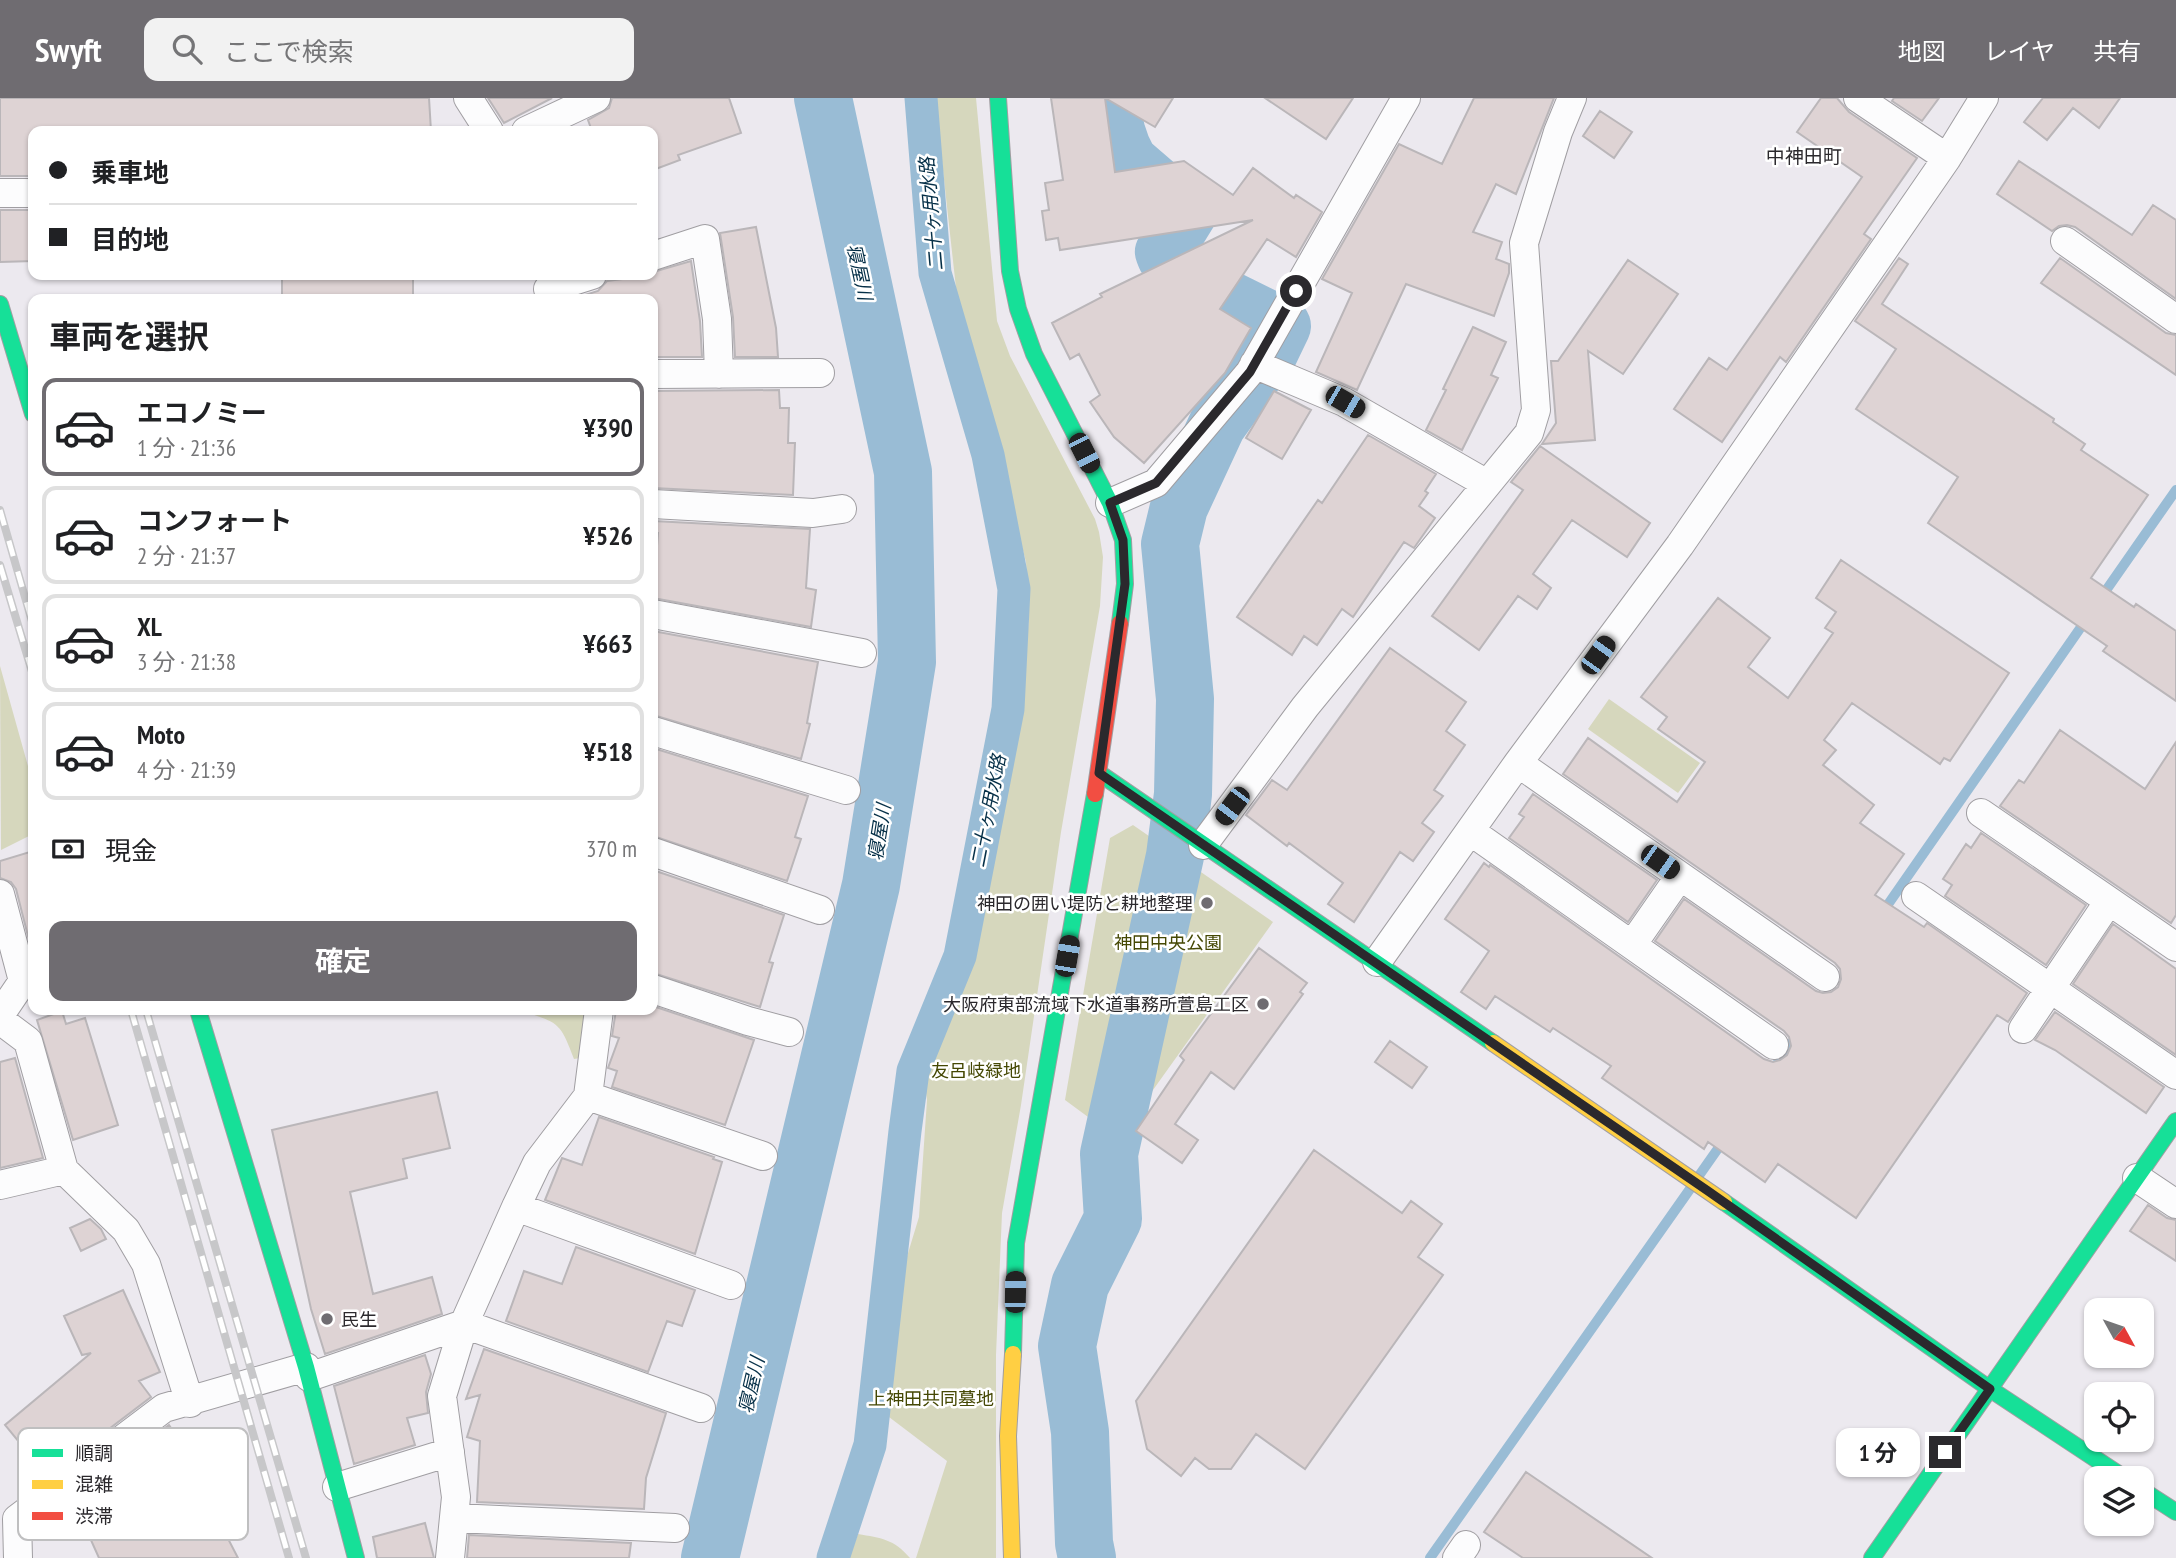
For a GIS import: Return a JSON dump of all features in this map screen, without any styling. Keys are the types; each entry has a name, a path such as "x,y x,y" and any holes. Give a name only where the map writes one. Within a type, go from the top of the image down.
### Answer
{"street":[{"path":"468,98 486,126"},
{"path":"537,126 596,98"},
{"path":"998,98 1010,271 1018,309 1034,354 1110,503 1123,540 1125,584 1099,773 1016,1243 1008,1436 1012,1558"},
{"path":"1110,503 1156,483 1254,364 1406,98"},
{"path":"1203,845 1305,707 1529,433 1536,410 1524,243 1558,132 1572,98"},
{"path":"1858,98 1947,158"},
{"path":"1377,962 1518,763 1680,545 1947,158 1984,98"},
{"path":"0,193 28,192"},
{"path":"658,254 705,239 716,319 719,374"},
{"path":"2065,241 2176,319"},
{"path":"548,288 575,280"},
{"path":"0,304 28,397"},
{"path":"1254,364 1345,402 1487,484"},
{"path":"658,374 820,373"},
{"path":"658,504 813,513 842,509"},
{"path":"658,615 862,653"},
{"path":"658,733 846,790"},
{"path":"1518,763 1825,977"},
{"path":"1099,773 1377,962 1990,1389 2106,1466"},
{"path":"1981,813 2176,947"},
{"path":"1470,831 1774,1045"},
{"path":"658,854 820,910"},
{"path":"1632,945 1681,876"},
{"path":"0,894 23,981 0,1015"},
{"path":"1916,895 2176,1075"},
{"path":"2023,1029 2109,901"},
{"path":"658,991 789,1032"},
{"path":"200,1015 307,1372 356,1558"},
{"path":"450,1558 456,1497 442,1396 464,1324 516,1206 537,1163 588,1096 598,1015"},
{"path":"0,1020 28,1041 65,1170 126,1230 146,1264 190,1403"},
{"path":"588,1096 763,1156"},
{"path":"1872,1558 2176,1121"},
{"path":"0,1185 65,1170"},
{"path":"2137,1178 2176,1204"},
{"path":"516,1206 731,1285"},
{"path":"134,1428 164,1408 307,1372 464,1324 701,1408"},
{"path":"337,1486 450,1452"},
{"path":"2154,1497 2176,1512"},
{"path":"9,1510 18,1558"},
{"path":"455,1518 674,1528"}],"green space":[{"name":"友呂岐緑地","path":"935,98 976,98 997,321 1010,356 1095,519 1103,557 1100,606 1061,832 1021,1105 1002,1213 996,1355 996,1558 916,1558 947,1461 889,1417 898,1286 919,1217 927,1100 924,1079 932,1053 976,950 1024,676 1029,617 1026,562 983,395 959,315"},
{"path":"0,666 28,766 28,836 1,850"},
{"path":"1609,699 1700,763 1678,793 1588,729"},
{"name":"神田中央公園","path":"1133,825 1273,922 1118,1139 1065,1100 1110,838"},
{"path":"535,1015 588,1015 586,1057 574,1059 561,1031 544,1018"},
{"path":"858,1534 893,1543 910,1558 849,1558"}],"building":[{"path":"0,98 429,98 431,126 28,126 28,176 0,176"},
{"path":"488,98 552,98 504,123"},
{"path":"612,98 729,98 741,133 678,155 680,160 658,168 658,126 590,126 588,120 609,108"},
{"path":"1051,98 1105,98 1115,172 1184,161 1233,195 1253,168 1294,198 1296,195 1322,212 1296,257 1267,239 1220,309 1251,328 1225,373 1144,463 1114,437 1090,402 1100,395 1079,354 1070,359 1052,323 1102,297 1100,294 1253,220 1060,250 1058,238 1046,240 1042,211 1049,210 1045,183 1063,180"},
{"path":"1105,98 1173,98 1155,127"},
{"path":"1265,98 1353,98 1326,139"},
{"path":"1474,98 1554,98 1516,194 1496,184 1473,232 1502,242 1496,259 1509,264 1509,273 1494,316 1406,284 1357,390 1316,372 1352,293 1322,279 1399,144 1442,164"},
{"path":"1821,98 1837,98 1849,112 1917,158 1864,234 1871,239 1786,362 1780,357 1722,442 1674,409 1709,358 1727,370 1862,177 1797,132"},
{"path":"1894,98 1939,98 1922,121 1892,101"},
{"path":"2043,98 2120,98 2099,128 2073,108 2047,140 2024,122"},
{"path":"1600,111 1632,132 1614,158 1583,136"},
{"path":"2019,161 2132,235 2153,205 2176,220 2176,299 2075,227 2059,226 2052,231 1997,194"},
{"path":"0,210 28,210 28,261 0,262"},
{"path":"756,227 776,328 778,357 735,357 733,317 720,233"},
{"path":"1899,258 1908,264 1882,304 2054,419 2053,422 2085,444 2081,450 2148,495 2091,578 2176,631 2176,701 2103,651 2107,646 1928,523 1958,477 1856,409 1896,349 1855,321"},
{"path":"2060,258 2166,333 2176,335 2176,375 2041,283"},
{"path":"1628,260 1678,294 1623,374 1588,351 1595,440 1542,444 1556,423 1551,361 1558,361"},
{"path":"691,261 700,321 702,357 658,357 658,294 588,294 598,291 607,281 658,280 658,271"},
{"path":"282,280 413,280 413,294 282,294"},
{"path":"1473,327 1506,342 1491,375 1498,378 1462,450 1426,430"},
{"path":"779,390 780,408 789,408 788,443 795,443 793,495 658,488 658,391"},
{"path":"1274,391 1311,410 1282,459 1246,438"},
{"path":"1368,435 1436,474 1419,506 1435,518 1414,548 1404,542 1353,617 1342,609 1317,645 1304,636 1292,655 1237,617 1318,500 1322,503"},
{"path":"1540,446 1650,523 1627,557 1572,520 1533,574 1551,588 1537,609 1518,596 1479,650 1432,616 1523,490 1511,482"},
{"path":"658,521 810,529 806,588 816,590 811,627 658,599"},
{"path":"1841,560 2009,673 1950,761 1944,758 1940,764 1852,703 1824,740 1836,750 1823,765 1874,805 1860,823 1904,854 1875,895 1924,927 1927,923 2027,993 2008,1022 1997,1015 1856,1218 1778,1164 1765,1182 1708,1142 1704,1149 1602,1078 1611,1066 1553,1028 1550,1032 1495,996 1486,1009 1461,992 1489,951 1445,919 1484,863 1489,867 1490,865 1764,1059 1773,1062 1787,1055 1791,1046 1784,1031 1655,941 1684,899 1816,991 1831,992 1838,987 1840,969 1563,774 1588,738 1677,802 1705,762 1658,729 1667,717 1641,697 1718,598 1770,638 1748,667 1788,698 1833,633 1825,628 1836,612 1816,598"},
{"path":"658,632 818,662 807,723 810,724 801,759 658,716"},
{"path":"1390,648 1466,702 1446,731 1465,745 1434,790 1443,796 1422,823 1434,832 1413,861 1400,852 1354,922 1328,904 1343,883 1246,815 1272,780 1287,790"},
{"path":"2060,730 2145,789 2176,742 2176,915 2171,923 2000,806 2019,780 2024,783"},
{"path":"658,750 808,796 795,837 801,839 787,881 658,838"},
{"path":"1533,794 1657,880 1628,922 1509,838 1524,817 1519,814"},
{"path":"1981,833 2086,905 2046,965 1945,896 1952,885 1943,879 1966,844 1971,848"},
{"path":"28,853 28,936 16,889 11,882 0,878 0,861"},
{"path":"658,872 784,915 769,962 773,963 760,1007 658,975"},
{"path":"2113,924 2176,969 2176,1055 2073,984"},
{"path":"1259,948 1307,983 1300,992 1303,994 1234,1089 1211,1072 1175,1124 1198,1140 1182,1163 1136,1131 1184,1060 1180,1056"},
{"path":"658,1008 754,1040 725,1125 612,1087 617,1071 608,1068 619,1038 612,1036 615,1015 658,1015"},
{"path":"2055,1012 2164,1087 2146,1113 2055,1050 2035,1040"},
{"path":"51,1015 63,1015 66,1024 85,1018 118,1125 73,1140 37,1020"},
{"path":"1390,1041 1427,1067 1412,1088 1375,1062"},
{"path":"15,1058 43,1158 0,1168 0,1062"},
{"path":"437,1092 450,1148 403,1159 407,1178 350,1192 373,1294 432,1277 442,1314 325,1354 311,1309 272,1130"},
{"path":"599,1117 722,1162 695,1254 545,1200 562,1158 582,1165"},
{"path":"1314,1150 1402,1213 1411,1201 1442,1224 1418,1257 1443,1275 1305,1469 1256,1434 1231,1469 1209,1469 1195,1458 1181,1476 1147,1449 1136,1401"},
{"path":"2148,1205 2167,1218 2176,1220 2176,1261 2130,1231"},
{"path":"90,1219 101,1229 106,1239 81,1251 70,1228"},
{"path":"576,1247 695,1290 682,1326 667,1321 648,1372 506,1321 524,1271 562,1284"},
{"path":"123,1290 160,1372 139,1381 151,1397 110,1428 18,1428 18,1441 5,1425 91,1353 82,1355 64,1316"},
{"path":"484,1349 666,1413 646,1478 644,1509 477,1502 480,1441 467,1437 480,1395 466,1399"},
{"path":"425,1355 431,1374 426,1392 428,1413 407,1418 415,1445 354,1464 334,1386"},
{"path":"1526,1472 1652,1558 1523,1558 1484,1532"},
{"path":"425,1523 434,1558 377,1558 373,1537"},
{"path":"469,1535 631,1543 629,1558 467,1558"},
{"path":"91,1540 229,1540 238,1558 99,1558"}],"waterway":[{"name":"寝屋川","path":"710,1558 871,885 907,662 903,472 823,98"},
{"name":"二十ヶ用水路","path":"833,1558 870,1445 913,1071 960,956 1008,709 1014,589 988,455 935,273 921,98"},
{"path":"1087,1558 1084,1543 1080,1432 1067,1346 1080,1285 1113,1219 1109,1154 1175,856 1183,794 1185,699 1170,544 1179,507 1217,425 1269,353 1282,326 1203,287 1166,257 1164,252 1188,213 1129,162 1116,131 1112,98"},
{"path":"2100,599 2176,490"},
{"path":"1882,913 2088,617"},
{"path":"1772,1071 1798,1034"},
{"path":"1698,1177 1724,1140"},
{"path":"1430,1558 1690,1189"}],"railway":[{"path":"0,510 28,608"},
{"path":"0,565 28,658"},
{"path":"132,1015 289,1558"},
{"path":"147,1015 306,1558"}],"traffic: fast":[{"path":"998,98 1010,271 1018,309 1034,354 1110,503 1123,540 1125,584 1120,623"},
{"path":"0,304 28,397"},
{"path":"1099,773 1493,1043"},
{"path":"1013,1354 1016,1243 1095,794"},
{"path":"200,1015 306,1367 356,1558"},
{"path":"1872,1558 2176,1121"},
{"path":"1724,1202 1990,1389 2106,1466"},
{"path":"2154,1498 2176,1512"}],"traffic: slow":[{"path":"1493,1043 1724,1202"},
{"path":"1012,1558 1008,1436 1013,1354"}],"traffic: jam":[{"path":"1095,794 1120,623"}],"place":[{"name":"神田の囲い堤防と耕地整理","path":"1207,903"},
{"name":"大阪府東部流域下水道事務所萱島工区","path":"1263,1004"},
{"name":"民生","path":"327,1319"}],"district":[{"name":"中神田町","path":"1804,156"}],"route":[{"path":"1296,291 1250,372 1156,483 1110,503 1123,540 1125,584 1099,773 1377,962 1990,1389 1945,1452"}],"park label":[{"name":"上神田共同墓地","path":"931,1398"}]}
